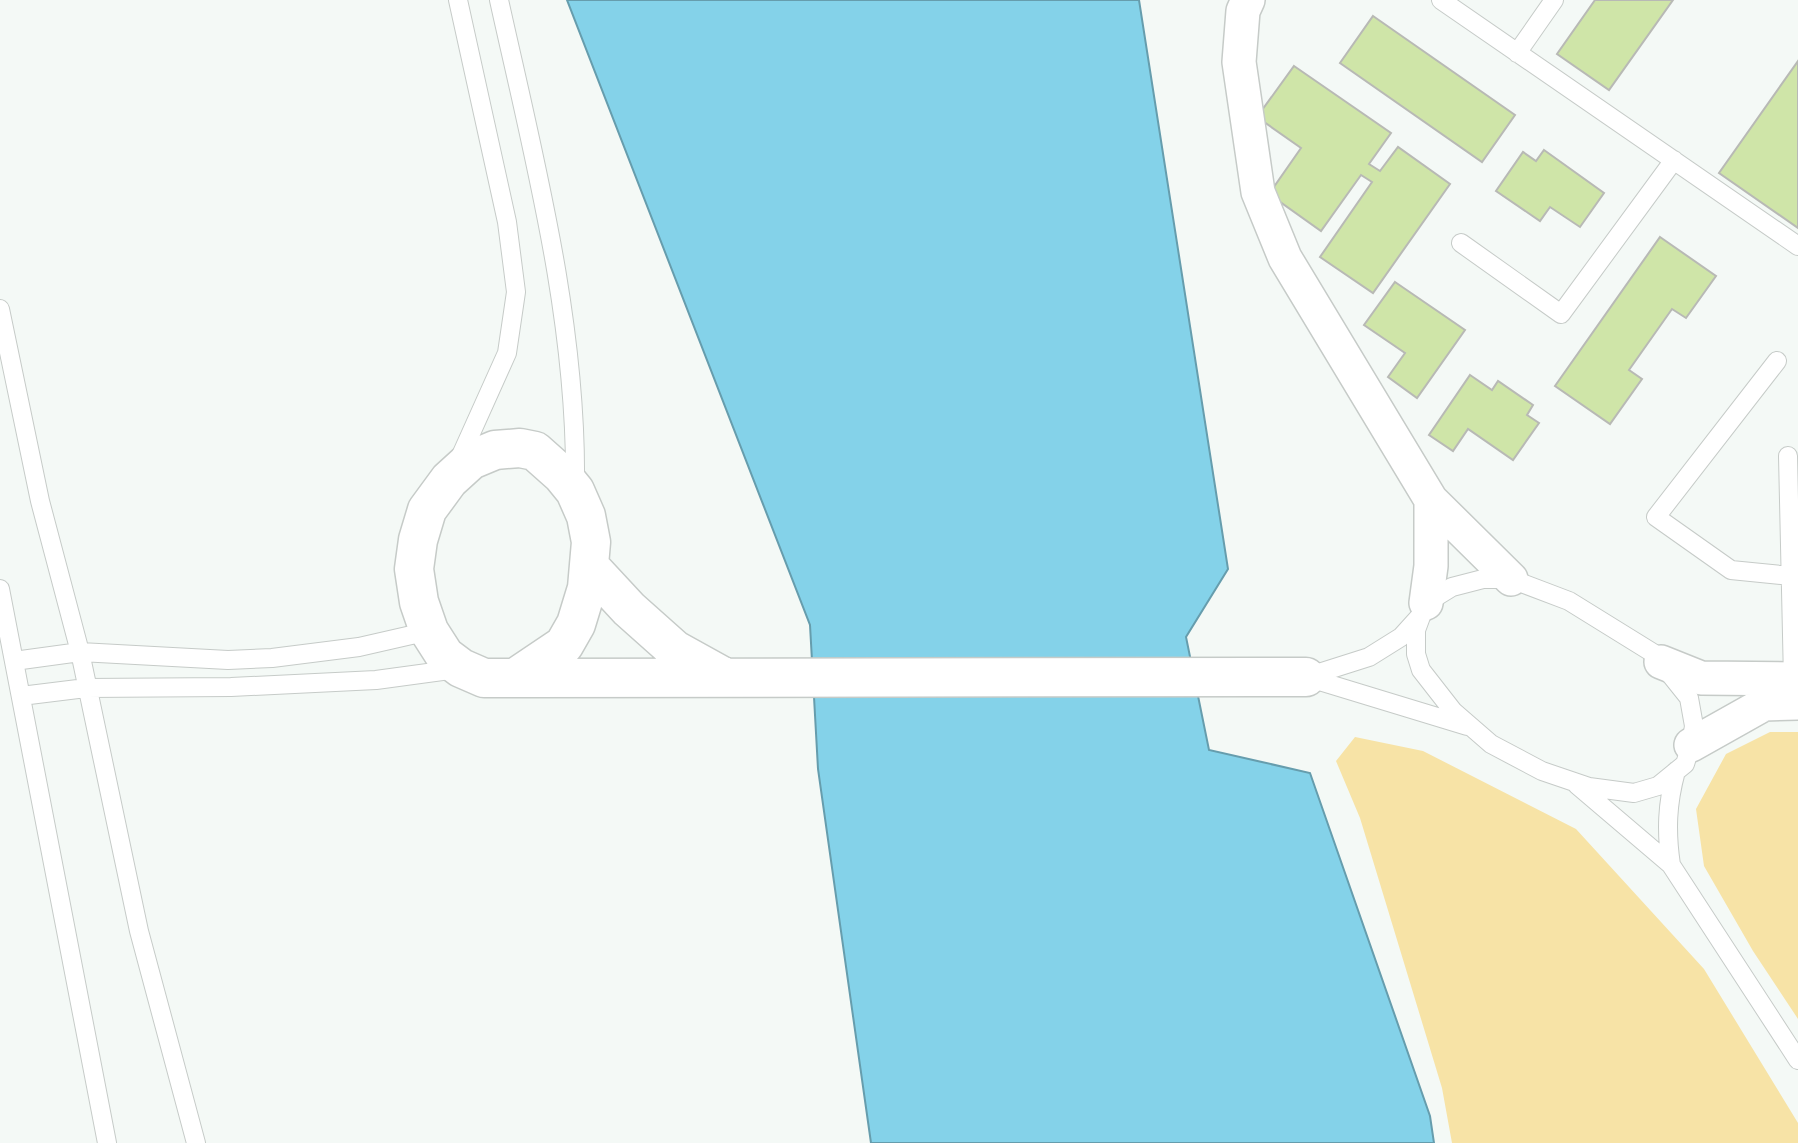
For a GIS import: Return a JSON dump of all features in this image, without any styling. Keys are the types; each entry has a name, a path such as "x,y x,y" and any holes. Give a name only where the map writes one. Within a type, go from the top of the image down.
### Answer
{"street":[{"path":"1248,0 1243,11 1239,62 1258,192 1285,258 1431,500 1511,579"},
{"path":"514,678 564,646 576,624 587,588 591,542 586,516 575,491 536,451 520,447 495,450 471,460 449,480 427,510 418,540 414,569 419,602 429,631 445,656 461,668 484,678 514,678 724,677 1306,677"},
{"path":"1424,609 1431,566 1431,500"},
{"path":"590,567 629,609 675,650 724,677"},
{"path":"1661,662 1701,678 1796,687"},
{"path":"1683,758 1764,704 1796,687"}],"lane":[{"path":"449,480 507,353 516,292 507,222 458,0"},
{"path":"499,0 564,315 575,491"},
{"path":"1441,0 1798,246"},
{"path":"1517,53 1554,0"},
{"path":"1461,243 1561,314 1674,160"},
{"path":"0,309 40,501 80,652 139,931 196,1143"},
{"path":"1777,361 1656,517 1731,570 1791,576"},
{"path":"1788,456 1796,687"},
{"path":"1306,677 1369,657 1401,637 1424,609 1452,587 1483,579 1511,579 1569,601 1653,653 1689,698 1694,726 1667,811 1671,865"},
{"path":"0,589 107,1143"},
{"path":"1424,609 1416,630 1416,654 1421,670 1453,711 1491,744 1542,771 1589,787 1634,793 1658,786 1683,758"},
{"path":"14,661 80,652 228,660 272,658 359,647 429,631"},
{"path":"21,696 86,688 279,686 376,680 461,668"},
{"path":"1306,677 1470,727"},
{"path":"1572,781 1671,865 1798,1060"}],"shaded area":[{"path":"1770,732 1798,732 1798,1019 1753,951 1704,866 1696,809 1726,754"},
{"path":"1355,737 1423,751 1576,829 1704,969 1798,1123 1798,1143 1452,1143 1442,1088 1360,818 1336,761"}],"water":[{"path":"567,0 1139,0 1228,569 1186,637 1209,750 1310,773 1430,1116 1434,1143 871,1143 818,769 810,625"}],"building":[{"path":"1595,0 1673,0 1609,90 1557,54"},
{"path":"1373,16 1515,115 1482,162 1340,63"},
{"path":"1798,61 1798,228 1719,173"},
{"path":"1294,66 1391,133 1369,164 1380,171 1398,147 1450,184 1373,293 1320,257 1372,182 1361,175 1321,231 1269,194 1301,148 1257,117"},
{"path":"1544,150 1604,193 1580,227 1550,207 1540,221 1496,191 1523,152 1536,161"},
{"path":"1660,237 1716,276 1686,318 1672,309 1629,370 1642,379 1610,424 1555,386"},
{"path":"1395,282 1465,330 1417,398 1388,377 1405,353 1364,325"},
{"path":"1470,375 1492,390 1498,381 1533,405 1527,415 1539,423 1513,460 1468,429 1453,451 1429,435"}]}
